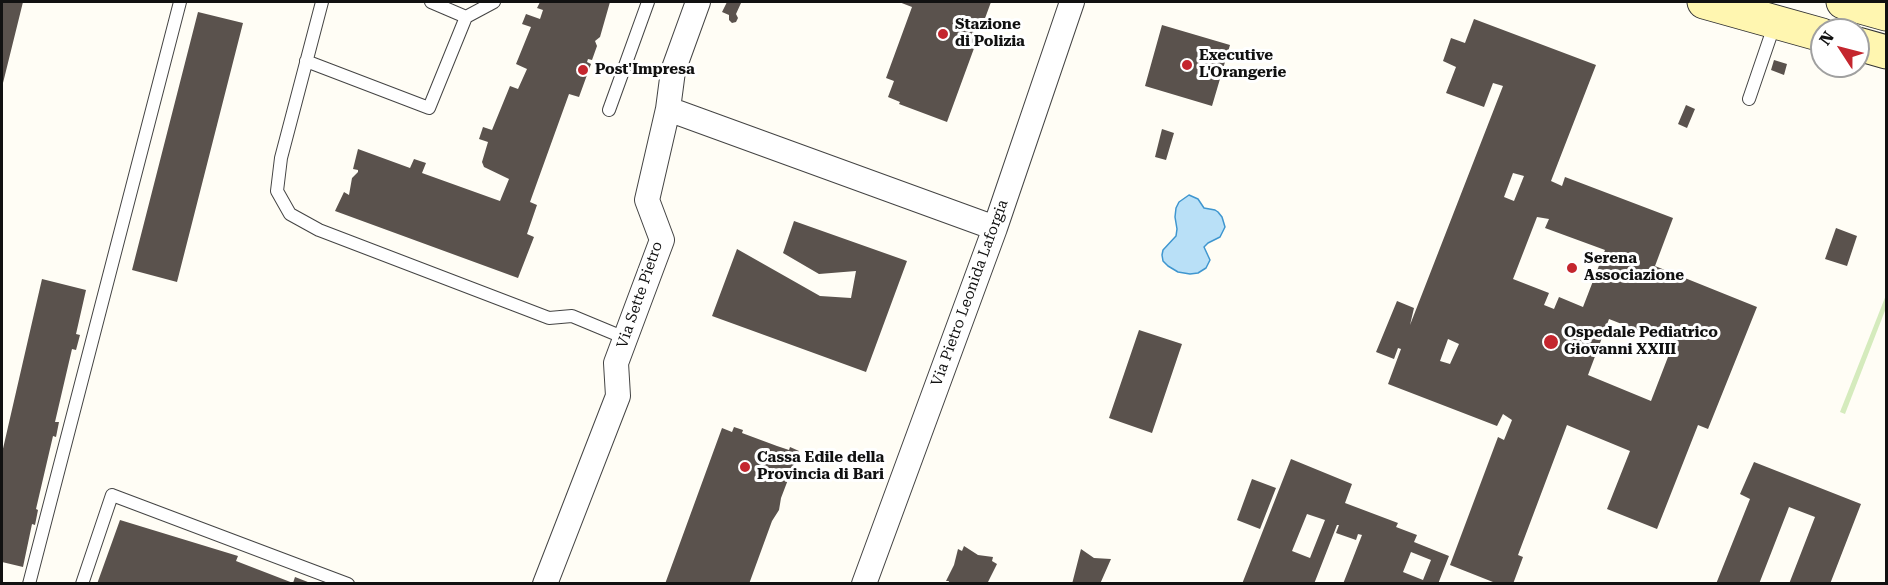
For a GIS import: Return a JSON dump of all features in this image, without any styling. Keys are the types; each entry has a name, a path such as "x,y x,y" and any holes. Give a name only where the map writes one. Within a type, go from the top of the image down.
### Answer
{"main road":[{"path":"1704,2 1810,32"},
{"path":"1843,2 1887,14"},
{"path":"1870,47 1887,52"}],"street":[{"name":"Via Sette Pietro","path":"545,584 618,396 616,363 662,240 647,200 668,109 673,72 698,2"},
{"name":"Via Pietro Leonida Laforgia","path":"864,584 995,228 1072,2"},
{"path":"668,109 995,228"}],"lane":[{"path":"29,584 180,2"},
{"path":"322,2 281,158 277,191 290,214 319,230 549,318 572,316 625,338"},
{"path":"431,2 466,17"},
{"path":"306,61 429,108 466,17 494,2"},
{"path":"609,110 648,2"},
{"path":"1749,99 1776,22"},
{"path":"82,584 112,495 348,584"}],"green space":[{"path":"1886,295 1886,308 1845,414 1840,412"}],"water":[{"path":"1189,195 1198,199 1204,208 1218,212 1225,227 1220,237 1204,247 1210,260 1206,268 1198,273 1190,274 1178,272 1168,266 1163,261 1162,255 1163,250 1176,236 1176,208 1179,202"}],"building":[{"path":"2,2 23,2 2,87"},
{"path":"540,2 610,2 600,37 595,41 597,46 592,60 588,59 587,62 591,64 579,97 569,94 530,202 537,205 527,234 534,237 518,278 335,211 344,192 349,195 352,178 358,172 353,169 358,149 410,168 414,159 426,163 422,173 500,201 509,179 484,167 482,162 488,142 479,139 483,127 492,130 510,86 518,89 527,69 516,64 531,27 522,24 526,14 540,19 543,10 537,8"},
{"path":"727,2 741,3 736,14 738,18 736,22 732,23 729,15 722,12"},
{"path":"899,2 991,2 947,122 899,104 900,102 888,97 894,81 886,78 912,7"},
{"path":"198,12 243,23 177,282 132,270"},
{"path":"1474,19 1596,65 1551,181 1562,186 1565,177 1673,218 1655,266 1757,307 1708,429 1698,425 1657,529 1607,509 1630,451 1567,425 1518,555 1523,557 1513,584 1498,584 1450,565 1498,437 1504,440 1512,420 1503,414 1497,426 1388,384 1401,349 1398,348 1394,359 1376,352 1397,301 1414,308 1410,325 1503,86 1493,83 1484,107 1446,93 1456,67 1443,61 1451,38 1465,43","holes":["1513,173 1524,176 1514,201 1504,197","1537,217 1549,219 1545,228 1605,250 1583,307 1559,297 1554,309 1544,305 1549,293 1513,279","1609,319 1673,344 1651,401 1588,375","1448,339 1459,344 1450,364 1440,361"]},
{"name":"Executive L'Orangerie","path":"1162,25 1230,45 1212,106 1145,86"},
{"path":"1774,60 1787,64 1784,75 1771,70"},
{"path":"1686,105 1695,109 1687,128 1678,124"},
{"path":"1162,129 1174,133 1166,160 1155,157"},
{"path":"794,221 907,261 866,372 712,316 737,249 820,296 851,298 856,271 819,274 783,253"},
{"path":"1836,228 1857,236 1847,266 1825,259"},
{"path":"42,279 86,290 76,334 80,335 76,350 72,349 55,422 59,422 56,437 53,436 36,509 38,510 35,525 32,524 23,567 2,562 2,453"},
{"path":"1139,330 1182,344 1152,433 1109,418"},
{"path":"734,427 743,430 742,433 777,446 789,450 790,447 799,451 781,498 779,510 772,521 749,584 665,584 722,428 732,432"},
{"path":"1291,459 1352,484 1345,503 1398,523 1396,527 1417,535 1414,542 1449,556 1438,584 1399,582 1399,584 1343,584 1362,535 1358,534 1356,540 1336,533 1339,525 1337,525 1314,584 1242,584","holes":["1307,514 1325,520 1310,558 1292,551","1411,552 1431,560 1423,580 1403,572"]},
{"path":"1754,462 1861,504 1830,584 1789,584 1815,517 1789,507 1759,584 1716,584 1750,499 1740,494"},
{"path":"1252,479 1276,488 1260,529 1237,520"},
{"path":"120,520 238,556 236,561 293,583 295,577 313,584 97,584"},
{"path":"964,546 978,555 993,557 992,561 997,564 987,584 948,584 949,581 946,581 954,565 958,549 962,551"},
{"path":"1081,549 1094,558 1111,559 1100,584 1072,584"}],"place":[{"name":"Stazione di Polizia","path":"943,34"},
{"name":"Executive L'Orangerie","path":"1187,65"},
{"name":"Post'Impresa","path":"583,70"},
{"name":"Serena Associazione","path":"1572,268"},
{"name":"Ospedale Pediatrico Giovanni XXIII","path":"1551,342"},
{"name":"Cassa Edile della Provincia di Bari","path":"745,467"}]}
